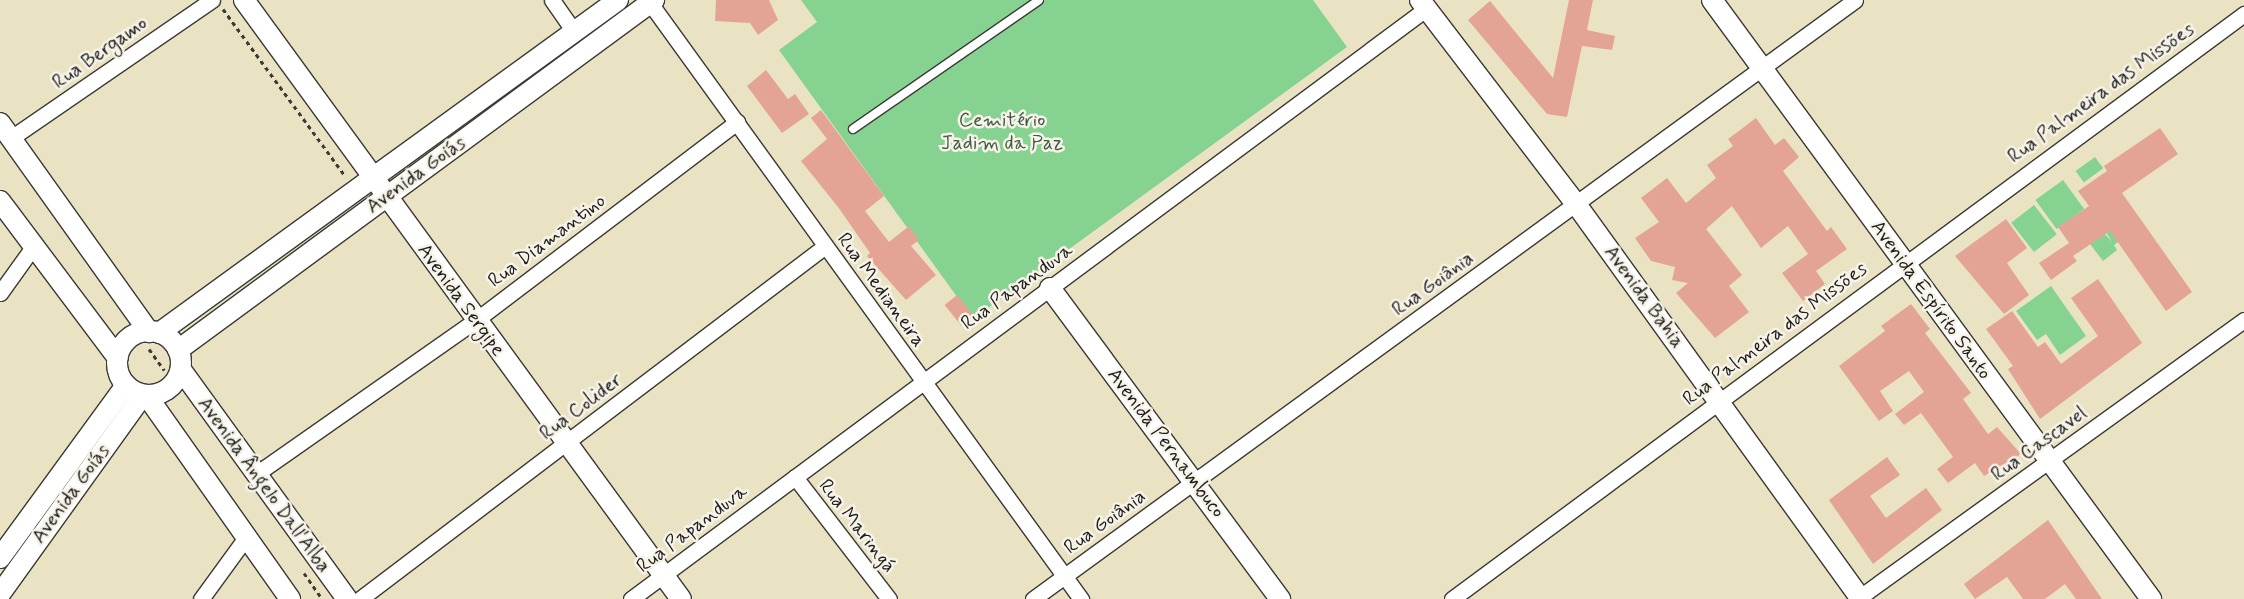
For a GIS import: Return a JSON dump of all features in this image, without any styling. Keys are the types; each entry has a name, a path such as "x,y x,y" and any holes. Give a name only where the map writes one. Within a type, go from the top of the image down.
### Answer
{"street":[{"name":"Rua Bergamo","path":"6,131 212,0"},
{"name":"Avenida Sergipe","path":"244,0 566,444 681,599"},
{"path":"552,0 574,32"},
{"name":"Avenida Goiás","path":"154,332 373,178 618,0"},
{"name":"Avenida Espírito Santo","path":"1712,0 1763,67 1902,262 2151,599"},
{"name":"Rua Goiânia","path":"1033,599 1855,0"},
{"name":"Avenida Goiás","path":"178,350 652,2"},
{"name":"Rua Medianeira","path":"652,2 825,246 1081,599"},
{"name":"Avenida Bahia","path":"1424,4 1576,204 1859,598"},
{"name":"Rua Papanduva","path":"631,599 795,478 921,379 1050,288 1424,4"},
{"name":"Rua Palmeira das Missões","path":"1452,599 1902,262 2244,14"},
{"name":"Rua Diamantino","path":"256,474 476,320 737,122"},
{"path":"6,131 154,332 178,350 182,371 167,389 139,392"},
{"path":"0,201 118,358 139,392 247,536 290,599"},
{"name":"Rua Colider","path":"360,599 825,246"},
{"path":"0,293 33,247"},
{"name":"Avenida Pernambuco","path":"1050,288 1196,481 1280,599"},
{"name":"Rua Cascavel","path":"1859,598 2244,320"},
{"path":"118,358 131,338 154,332"},
{"name":"Avenida Ângelo Dall'Alba","path":"182,371 347,599"},
{"name":"Avenida Goiás","path":"0,558 139,392"},
{"name":"Avenida Goiás","path":"0,594 139,392"},
{"name":"Rua Maringá","path":"795,478 889,599"},
{"path":"202,599 247,536"}],"lane":[{"path":"853,130 1039,0"}],"path":[{"path":"217,0 356,190"}],"green space":[{"name":"Cemitério Jadim da Paz","path":"801,0 1313,0 1347,47 973,319 779,50 817,22"},
{"path":"2095,157 2103,168 2084,182 2076,171"},
{"path":"2063,180 2084,209 2057,229 2035,200"},
{"path":"2034,205 2057,234 2034,252 2011,223"},
{"path":"2132,214 2140,226 2114,245 2117,250 2103,261 2090,244 2105,234 2112,242 2106,232"},
{"path":"2051,286 2086,336 2060,355 2046,334 2037,340 2016,311"}],"building":[{"path":"716,0 769,0 778,20 758,35 750,23 715,21"},
{"path":"1569,0 1593,0 1587,30 1615,36 1612,50 1582,46 1567,117 1547,114 1468,20 1490,1 1553,78"},
{"path":"766,70 788,99 795,94 809,114 782,133 747,86"},
{"path":"821,110 884,196 865,211 889,242 909,226 919,240 911,246 936,275 906,300 867,256 870,253 838,207 801,161 827,139 811,118"},
{"path":"1756,118 1775,145 1784,138 1799,157 1783,171 1827,231 1831,227 1847,249 1816,271 1825,284 1803,301 1782,273 1808,254 1788,226 1761,248 1732,206 1706,229 1742,275 1729,286 1749,312 1715,338 1676,293 1688,283 1672,280 1675,267 1651,261 1635,238 1659,222 1641,198 1667,178 1686,203 1716,178 1707,165 1733,146 1728,139"},
{"path":"2160,128 2178,154 2122,193 2192,292 2166,311 2110,231 2073,256 2077,261 2051,280 2039,263 2069,243 2058,227 2089,206 2078,191 2107,171 2104,166"},
{"path":"2006,219 2027,248 2007,263 2029,295 2004,314 1955,256"},
{"path":"2098,279 2142,343 2040,419 2008,369 2013,366 1986,329 2012,311 2038,347 2045,342 2061,364 2098,336 2071,298"},
{"path":"957,295 974,316 962,326 945,305"},
{"path":"1911,304 1930,329 1925,333 1971,393 1963,399 1988,434 1997,427 2021,454 1984,476 1975,463 1948,483 1937,469 1953,457 1921,413 1904,425 1895,414 1924,392 1909,371 1880,391 1893,411 1879,421 1839,366 1885,331 1881,326"},
{"path":"1887,457 1900,475 1870,496 1886,518 1926,488 1942,510 1873,564 1829,500"},
{"path":"2048,520 2102,599 2076,599 2065,584 2045,599 2023,599 2007,577 1975,599 1964,584"}]}
